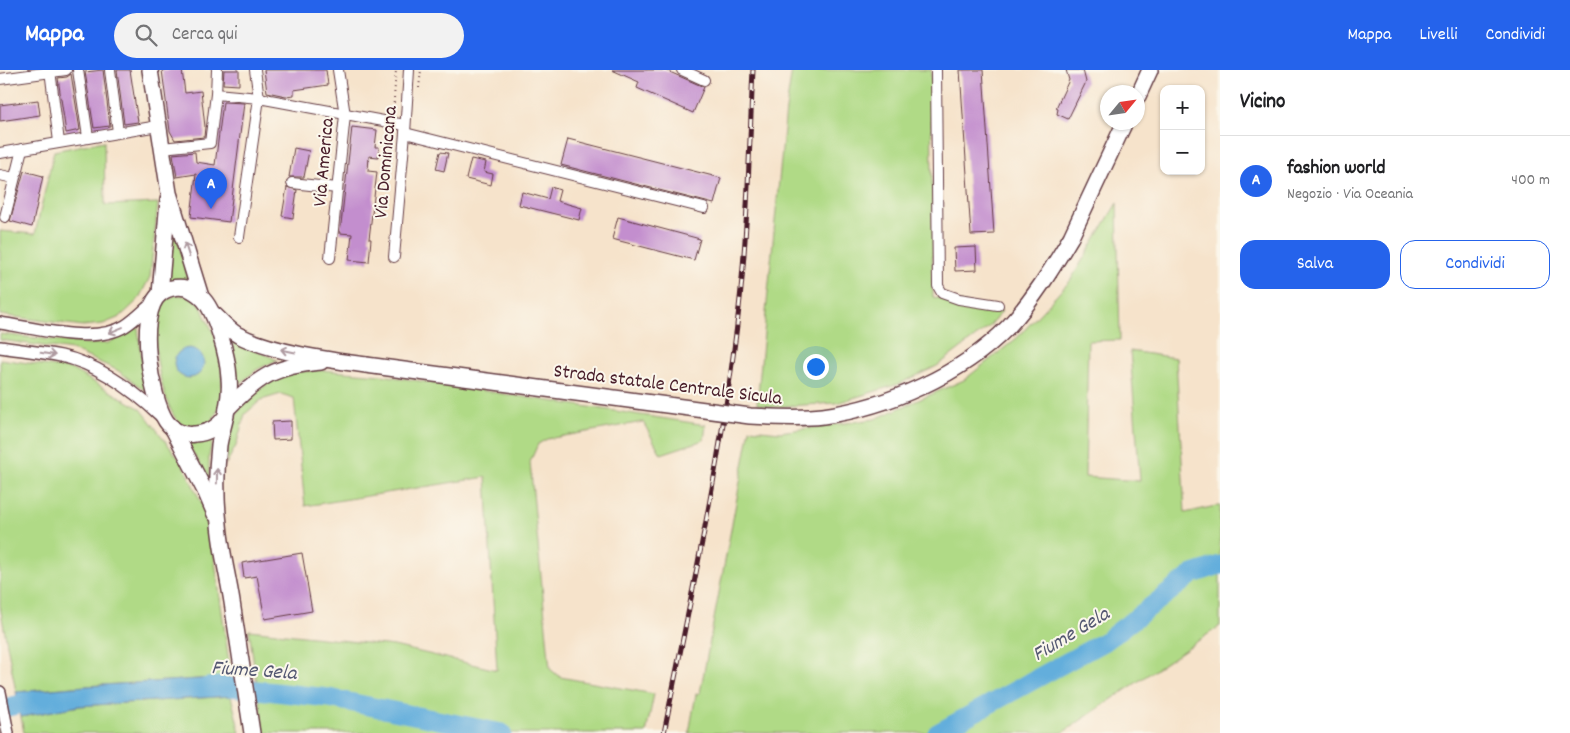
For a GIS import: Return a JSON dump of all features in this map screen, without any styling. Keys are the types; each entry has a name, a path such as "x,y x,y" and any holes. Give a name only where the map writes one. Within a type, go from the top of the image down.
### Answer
{"main road":[{"path":"150,70 169,193 205,303 218,326 229,377 227,412 220,442 217,475 219,525 252,733"},
{"path":"1143,85 1150,70"},
{"name":"Strada statale Centrale Sicula","path":"205,303 226,326 237,334 269,346 335,361 750,416 785,418 821,416 862,408 895,398 931,381 971,358 1007,327 1043,284 1071,237 1121,130"},
{"path":"169,193 157,298 149,316 148,359 156,395 169,424 206,493 219,525"},
{"path":"157,298 176,287 187,288 205,303"},
{"name":"Strada statale Centrale Sicula","path":"169,424 180,433 202,434 220,424 227,412 252,385 271,373 284,367 335,361"}],"street":[{"path":"0,80 66,70"},
{"path":"78,70 88,138"},
{"path":"110,70 118,132"},
{"path":"162,148 210,143 217,70"},
{"path":"239,237 259,98 255,70"},
{"name":"Via America","path":"330,258 345,114 338,70"},
{"name":"Via Dominicana","path":"394,257 408,70"},
{"path":"682,70 704,80"},
{"path":"936,70 938,286 942,293 959,299 998,305"},
{"path":"50,71 60,142"},
{"path":"216,94 259,98 392,122 405,129 704,208"},
{"path":"0,153 158,126"},
{"path":"5,217 22,149"},
{"path":"0,175 14,178"},
{"path":"292,183 337,188"},
{"path":"0,323 86,336 106,333 125,326 157,298"},
{"path":"0,347 62,357 78,362 116,380 139,396 169,424"},
{"path":"0,692 8,733"}],"path":[{"path":"392,122 396,70"}],"green space":[{"path":"792,70 931,70 933,297 1002,311 989,327 937,366 899,384 837,403 771,407 757,404 786,109"},
{"path":"104,141 105,205 158,203 150,277 138,300 120,317 103,324 83,326 0,315 0,231 35,234 54,151"},
{"path":"1117,203 1120,340 1088,341 1085,477 1140,481 1130,351 1176,358 1185,513 1220,505 1220,626 1062,733 689,733 696,694 700,693 750,429 780,432 875,419 964,380 1017,338 1070,281"},
{"path":"172,219 189,282 164,284"},
{"path":"176,295 189,297 200,304 215,336 219,352 222,377 220,403 216,414 209,423 200,428 187,427 176,419 165,395 157,361 155,327 158,313 164,302"},
{"path":"138,327 142,361 150,394 117,370 72,350 0,340 0,334 90,344 108,343"},
{"path":"231,338 277,360 256,370 234,389 235,361"},
{"path":"0,359 71,369 141,409 182,463 209,518 231,677 16,692 0,607"},
{"path":"320,370 381,375 706,425 704,440 661,454 643,422 547,439 538,444 530,462 550,669 560,677 654,694 646,733 264,733 249,630 394,646 497,670 486,477 305,506 294,398 281,394 261,400 245,414 236,446 226,464 228,435 240,406 268,383 287,373"},
{"path":"213,437 209,456 209,481 198,460 185,442 198,443"},
{"path":"231,696 240,733 24,733 21,717 79,706"}],"water":[{"path":"189,348 195,349 203,357 203,369 195,377 189,378 183,377 175,369 174,363 175,357 183,349"},
{"path":"231,677 231,696 79,706 21,717 16,692 86,686"}],"building":[{"path":"103,70 110,126 94,128 85,72"},
{"path":"117,70 130,70 138,122 124,124"},
{"path":"162,70 182,70 185,93 201,91 205,127 204,137 175,140 170,131"},
{"path":"224,70 239,70 239,85 223,84"},
{"path":"264,70 326,70 328,85 294,90 294,95 286,96 267,92"},
{"path":"612,70 665,70 704,87 693,113 637,88 639,82"},
{"path":"960,70 983,70 994,234 971,235"},
{"path":"1066,70 1083,70 1086,82 1068,119 1057,114 1058,109 1056,108 1069,80"},
{"path":"71,74 80,130 66,133 58,78 67,77"},
{"path":"38,100 40,115 0,121 0,105"},
{"path":"223,102 244,103 229,222 191,217 196,174 177,177 173,154 195,152 196,162 215,165"},
{"path":"352,127 377,130 375,147 379,147 378,157 369,156 368,171 377,172 369,239 371,239 369,262 349,260 352,234 340,233"},
{"path":"568,139 721,178 714,204 561,165"},
{"path":"294,148 309,151 304,177 289,177"},
{"path":"440,152 448,153 444,171 436,169"},
{"path":"471,159 486,162 484,172 493,174 491,185 466,179"},
{"path":"24,171 43,176 32,227 10,221"},
{"path":"287,187 297,190 293,218 282,216"},
{"path":"551,187 560,190 557,201 582,208 579,220 519,205 522,192 548,199"},
{"path":"618,217 700,239 694,260 612,239"},
{"path":"976,247 977,270 955,271 954,248"},
{"path":"291,421 291,439 273,440 272,422"},
{"path":"302,553 312,611 265,619 257,576 244,578 242,563"}],"waterway":[{"name":"Fiume Gela","path":"937,733 1107,640 1193,574 1220,565"},
{"name":"Fiume Gela","path":"207,687 221,686 329,698 502,733"},
{"name":"Fiume Gela","path":"0,709 43,701"}],"railway":[{"path":"664,733 716,468 732,362 744,249 753,70"}],"place":[{"name":"fashion world","path":"211,209"}]}
